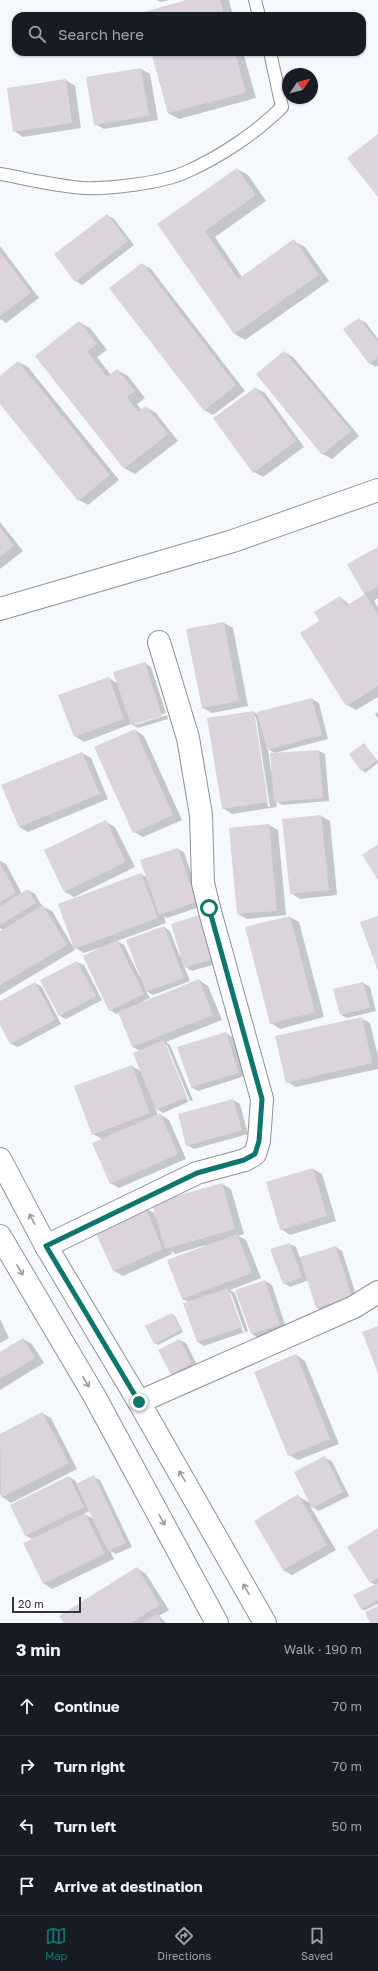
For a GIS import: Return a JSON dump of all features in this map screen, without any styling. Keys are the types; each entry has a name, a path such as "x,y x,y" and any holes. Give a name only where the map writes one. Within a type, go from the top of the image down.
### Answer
{"street":[{"path":"0,609 233,541 378,490"},
{"path":"46,1246 197,1173 244,1160 255,1154 259,1141 262,1099 209,908 204,883 201,815 188,738 159,642"},
{"path":"0,1159 46,1246 139,1402 265,1623"},
{"path":"0,1236 95,1397 217,1623"},
{"path":"139,1402 354,1307 378,1292"}],"lane":[{"path":"255,0 258,12"},
{"path":"0,174 84,188 145,183 186,172 229,148 265,124 282,107 271,56"}],"building":[{"path":"186,0 220,0 224,12 144,12"},
{"path":"152,56 236,56 246,93 168,113"},
{"path":"141,68 149,116 94,125 86,77"},
{"path":"66,79 72,123 13,132 7,88"},
{"path":"378,134 378,197 347,158"},
{"path":"237,168 256,195 205,231 238,279 294,239 319,275 234,334 157,224"},
{"path":"107,214 128,241 75,282 54,254"},
{"path":"0,252 31,293 0,316"},
{"path":"142,263 236,385 204,411 109,288"},
{"path":"359,318 378,342 378,357 369,364 343,329"},
{"path":"79,321 97,344 87,351 107,377 117,369 135,391 127,397 138,412 146,406 168,434 124,469 35,356"},
{"path":"284,351 351,431 322,455 256,374"},
{"path":"18,361 110,475 78,501 0,404 0,376"},
{"path":"256,387 296,441 253,473 213,418"},
{"path":"0,527 14,545 0,557"},
{"path":"378,547 378,587 364,594 347,564"},
{"path":"365,594 378,615 378,686 346,706 300,633 319,621 314,612 340,596 346,606"},
{"path":"224,622 239,701 202,708 186,629"},
{"path":"145,662 162,716 131,725 113,672"},
{"path":"109,677 124,719 74,737 58,695"},
{"path":"312,698 322,735 267,750 257,712"},
{"path":"254,711 268,802 222,809 207,718"},
{"path":"135,729 173,815 133,833 94,747"},
{"path":"364,743 377,761 361,771 349,754"},
{"path":"319,750 323,798 274,802 270,753"},
{"path":"82,752 100,794 19,827 1,785"},
{"path":"321,815 329,890 290,894 282,819"},
{"path":"106,820 126,862 64,892 44,850"},
{"path":"269,824 277,911 237,914 229,828"},
{"path":"378,844 378,880 362,855"},
{"path":"178,848 196,902 159,915 140,860"},
{"path":"0,863 16,893 0,902"},
{"path":"141,873 158,918 74,949 58,904"},
{"path":"28,889 36,903 0,925 0,906"},
{"path":"43,905 67,945 0,985 0,931"},
{"path":"199,915 213,959 184,968 171,924"},
{"path":"290,916 315,1012 270,1024 245,927"},
{"path":"378,916 378,971 360,922"},
{"path":"164,926 184,978 146,992 126,940"},
{"path":"117,940 144,994 109,1011 83,956"},
{"path":"77,961 96,996 59,1016 40,980"},
{"path":"199,979 213,1015 132,1047 118,1012"},
{"path":"35,982 55,1020 10,1044 0,1025 0,1001"},
{"path":"363,982 370,1008 340,1015 333,989"},
{"path":"362,1017 372,1063 286,1083 275,1036"},
{"path":"226,1032 239,1073 191,1087 177,1047"},
{"path":"164,1040 187,1097 156,1110 133,1053"},
{"path":"132,1065 150,1113 92,1135 74,1086"},
{"path":"233,1099 242,1130 186,1146 178,1114"},
{"path":"160,1113 178,1154 110,1184 92,1143"},
{"path":"313,1168 327,1216 280,1230 266,1182"},
{"path":"222,1183 235,1229 165,1249 152,1203"},
{"path":"145,1207 163,1249 113,1271 94,1229"},
{"path":"237,1234 252,1273 182,1299 167,1260"},
{"path":"290,1243 302,1277 283,1284 270,1249"},
{"path":"336,1246 352,1297 316,1308 300,1257"},
{"path":"265,1280 280,1325 251,1334 235,1290"},
{"path":"228,1288 242,1327 197,1342 183,1303"},
{"path":"172,1313 181,1330 154,1344 145,1326"},
{"path":"378,1326 378,1373 362,1332"},
{"path":"23,1338 35,1358 0,1379 0,1352"},
{"path":"179,1339 192,1363 171,1375 158,1350"},
{"path":"296,1354 330,1439 288,1456 254,1372"},
{"path":"42,1412 69,1463 1,1498 0,1434"},
{"path":"325,1456 343,1492 312,1508 294,1472"},
{"path":"94,1475 126,1543 108,1551 76,1484"},
{"path":"69,1476 84,1507 25,1536 10,1505"},
{"path":"298,1494 327,1545 283,1570 254,1521"},
{"path":"85,1513 105,1554 43,1584 23,1543"},
{"path":"378,1528 378,1578 370,1583 347,1547"},
{"path":"137,1567 160,1605 131,1623 64,1623 59,1616"},
{"path":"378,1583 378,1600 361,1609 353,1595"},
{"path":"378,1606 378,1623 370,1623 365,1612"},
{"path":"157,1614 162,1623 142,1623"}],"route":[{"path":"139,1402 46,1246 197,1173 244,1160 255,1154 259,1141 262,1099 209,908"}]}
